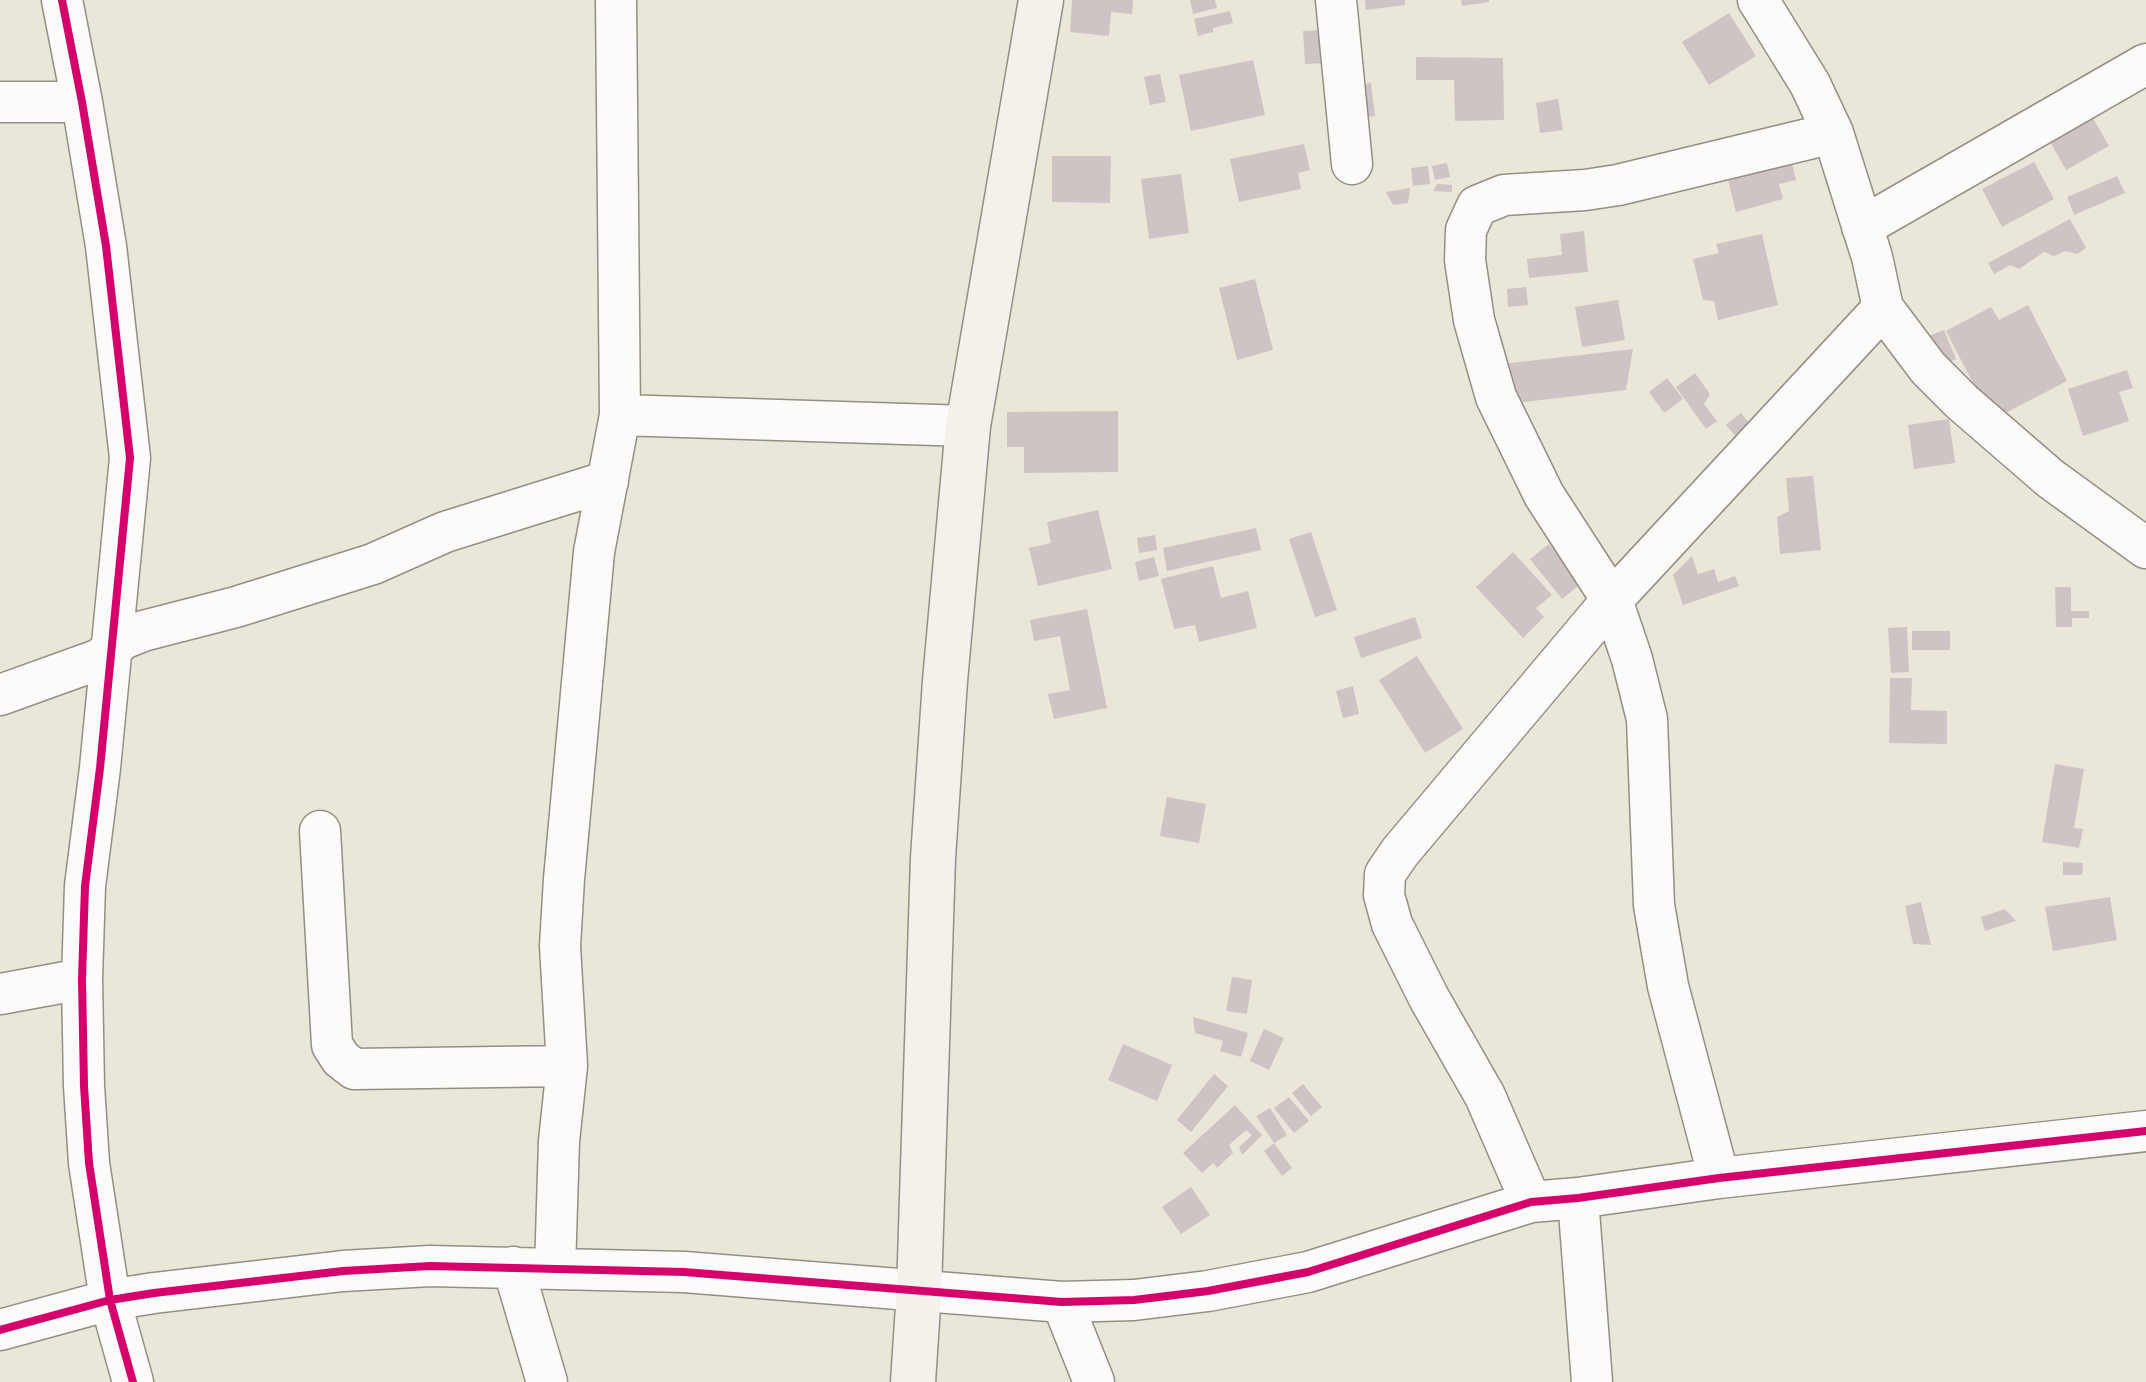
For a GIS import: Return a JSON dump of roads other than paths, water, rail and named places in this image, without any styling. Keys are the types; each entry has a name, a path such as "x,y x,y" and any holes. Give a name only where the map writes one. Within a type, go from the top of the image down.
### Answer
{"street":[{"path":"62,0 106,246 130,458 100,768 85,886 82,979 89,1163 110,1300 133,1382"},
{"path":"555,1269 559,1141 567,1066 560,946 564,879 594,552 620,415 616,0"},
{"path":"913,1382 919,1291 933,858 968,426 1041,0"},
{"path":"1336,0 1352,164"},
{"path":"1758,0 1810,84 1833,133 1883,308 1928,368 1962,402 2051,479 2146,548"},
{"path":"1862,227 2146,64"},
{"path":"0,102 82,102"},
{"path":"1719,1178 1668,986 1654,905 1647,719 1632,659 1612,600 1544,495 1496,397 1474,320 1465,260 1466,230 1477,206 1504,195 1618,185 1833,133"},
{"path":"1531,1202 1485,1096 1429,998 1392,924 1384,895 1385,874 1400,852 1612,600 1883,308"},
{"path":"620,415 968,426"},
{"path":"0,695 90,663 110,652 123,639 143,631 236,607 373,564 445,532 608,481"},
{"path":"320,831 332,1045 341,1059 354,1069 567,1066"},
{"path":"0,994 82,979"},
{"path":"0,1330 110,1300 154,1293 343,1271 430,1266 684,1272 1062,1302 1134,1300 1208,1291 1308,1272 1531,1202 2146,1131"},
{"path":"1578,1198 1592,1382"},
{"path":"513,1267 547,1382"},
{"path":"1062,1302 1094,1382"}]}
